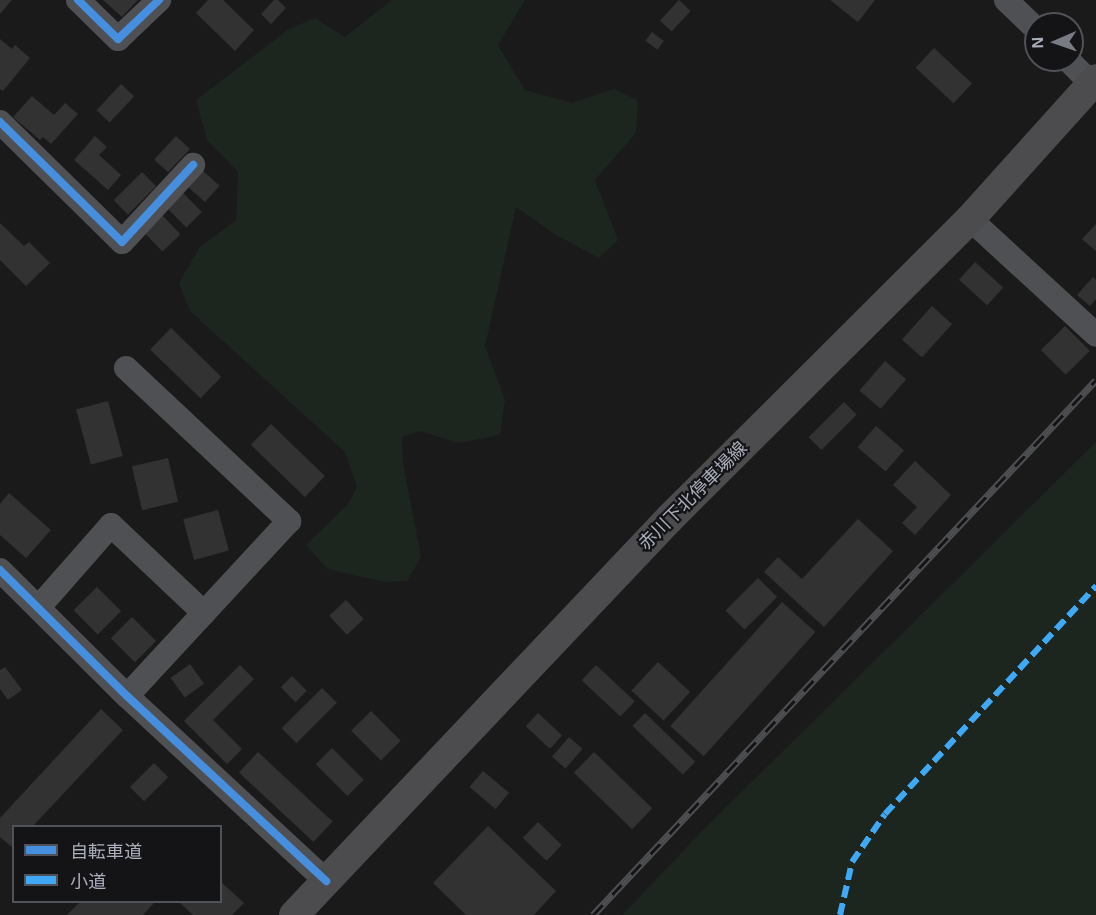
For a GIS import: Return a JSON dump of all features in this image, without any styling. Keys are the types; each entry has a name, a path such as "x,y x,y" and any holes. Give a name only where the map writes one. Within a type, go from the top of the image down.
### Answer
{"main road":[{"name":"赤川下北停車場線","path":"294,915 670,518 970,219 1094,82"}],"street":[{"path":"78,0 118,39 159,0"},
{"path":"1006,0 1024,17"},
{"path":"1082,72 1094,82"},
{"path":"0,122 122,242 193,165"},
{"path":"970,219 1096,334"},
{"path":"126,368 289,521 128,696"},
{"path":"39,607 111,525 204,613"},
{"path":"0,570 128,696 326,881"}],"shaded area":[{"path":"392,0 525,0 498,45 525,90 572,103 614,89 638,100 636,133 595,180 618,240 599,258 556,235 516,207 485,346 505,400 500,435 458,443 421,431 402,437 403,463 421,557 407,581 385,582 327,569 306,545 348,504 357,487 345,452 190,311 179,283 199,248 236,220 238,172 207,140 196,100 289,29 315,18 345,37"},
{"path":"1096,442 1096,915 622,915 701,832"}],"building":[{"path":"0,0 12,0 0,14"},
{"path":"103,0 138,0 122,17"},
{"path":"208,0 223,0 254,30 235,51 196,13"},
{"path":"274,0 278,0 286,8 271,24 261,14"},
{"path":"679,0 691,11 672,31 660,20"},
{"path":"830,0 875,0 858,22"},
{"path":"652,32 664,41 657,50 645,41"},
{"path":"0,39 12,49 15,45 30,58 3,91 0,89"},
{"path":"934,48 972,83 954,103 916,68"},
{"path":"121,84 134,96 110,123 96,110"},
{"path":"32,96 54,115 65,103 78,114 51,144 43,137 40,140 13,117"},
{"path":"95,136 107,147 99,155 121,175 108,190 74,160"},
{"path":"176,136 190,149 168,172 154,159"},
{"path":"201,169 220,186 205,202 186,185"},
{"path":"142,172 156,186 128,214 114,200"},
{"path":"180,190 202,212 186,227 164,206"},
{"path":"161,214 180,234 162,252 143,231"},
{"path":"0,223 24,246 29,242 50,263 26,286 0,260"},
{"path":"1096,224 1096,251 1082,239"},
{"path":"975,262 1003,287 987,305 959,280"},
{"path":"1093,277 1096,280 1096,299 1090,306 1077,295"},
{"path":"932,306 952,324 922,358 902,339"},
{"path":"1065,326 1090,351 1066,375 1041,350"},
{"path":"171,328 221,377 201,398 150,350"},
{"path":"885,361 906,379 881,409 859,390"},
{"path":"108,401 123,456 91,465 76,410"},
{"path":"844,402 857,415 821,450 809,437"},
{"path":"271,424 325,476 305,497 251,445"},
{"path":"876,426 904,450 886,471 858,447"},
{"path":"168,458 178,502 142,510 132,466"},
{"path":"915,461 951,495 915,535 902,523 917,507 893,485"},
{"path":"9,493 51,530 26,558 0,535 0,504"},
{"path":"218,510 229,551 194,560 183,519"},
{"path":"858,519 893,551 824,627 764,572 778,557 802,579"},
{"path":"758,578 777,597 745,630 725,611"},
{"path":"97,587 121,611 98,634 74,610"},
{"path":"346,600 364,619 347,635 329,616"},
{"path":"782,602 815,632 704,756 670,726"},
{"path":"132,617 156,641 135,662 111,638"},
{"path":"658,662 690,692 664,721 631,691"},
{"path":"190,664 204,683 185,698 171,678"},
{"path":"240,665 254,679 213,720 242,749 227,764 184,721"},
{"path":"596,665 635,701 620,717 582,680"},
{"path":"5,667 22,690 8,700 0,689 0,670"},
{"path":"292,676 307,691 296,702 281,687"},
{"path":"322,688 337,703 297,743 282,728"},
{"path":"101,709 123,730 34,825 12,825 12,847 0,837 0,818"},
{"path":"371,711 401,741 381,760 351,731"},
{"path":"538,713 562,736 550,749 526,726"},
{"path":"645,713 695,762 683,775 632,726"},
{"path":"569,737 583,749 566,768 552,757"},
{"path":"332,748 364,780 348,796 316,764"},
{"path":"258,752 333,822 314,842 239,772"},
{"path":"594,752 652,808 632,829 574,773"},
{"path":"154,763 168,777 144,801 130,787"},
{"path":"483,771 509,793 496,809 470,787"},
{"path":"538,822 562,845 546,861 523,838"},
{"path":"488,826 556,891 534,915 466,915 433,883"},
{"path":"222,883 244,903 232,915 193,915 180,903 222,903"},
{"path":"79,903 154,903 143,915 67,915"}],"railway":[{"path":"593,915 1096,380"}],"marked path":[{"path":"840,915 852,862 885,814 1096,586"}],"cycle path":[{"path":"78,0 118,39 159,0"},
{"path":"0,122 122,242 193,165"},
{"path":"0,570 127,696 326,881"}]}
